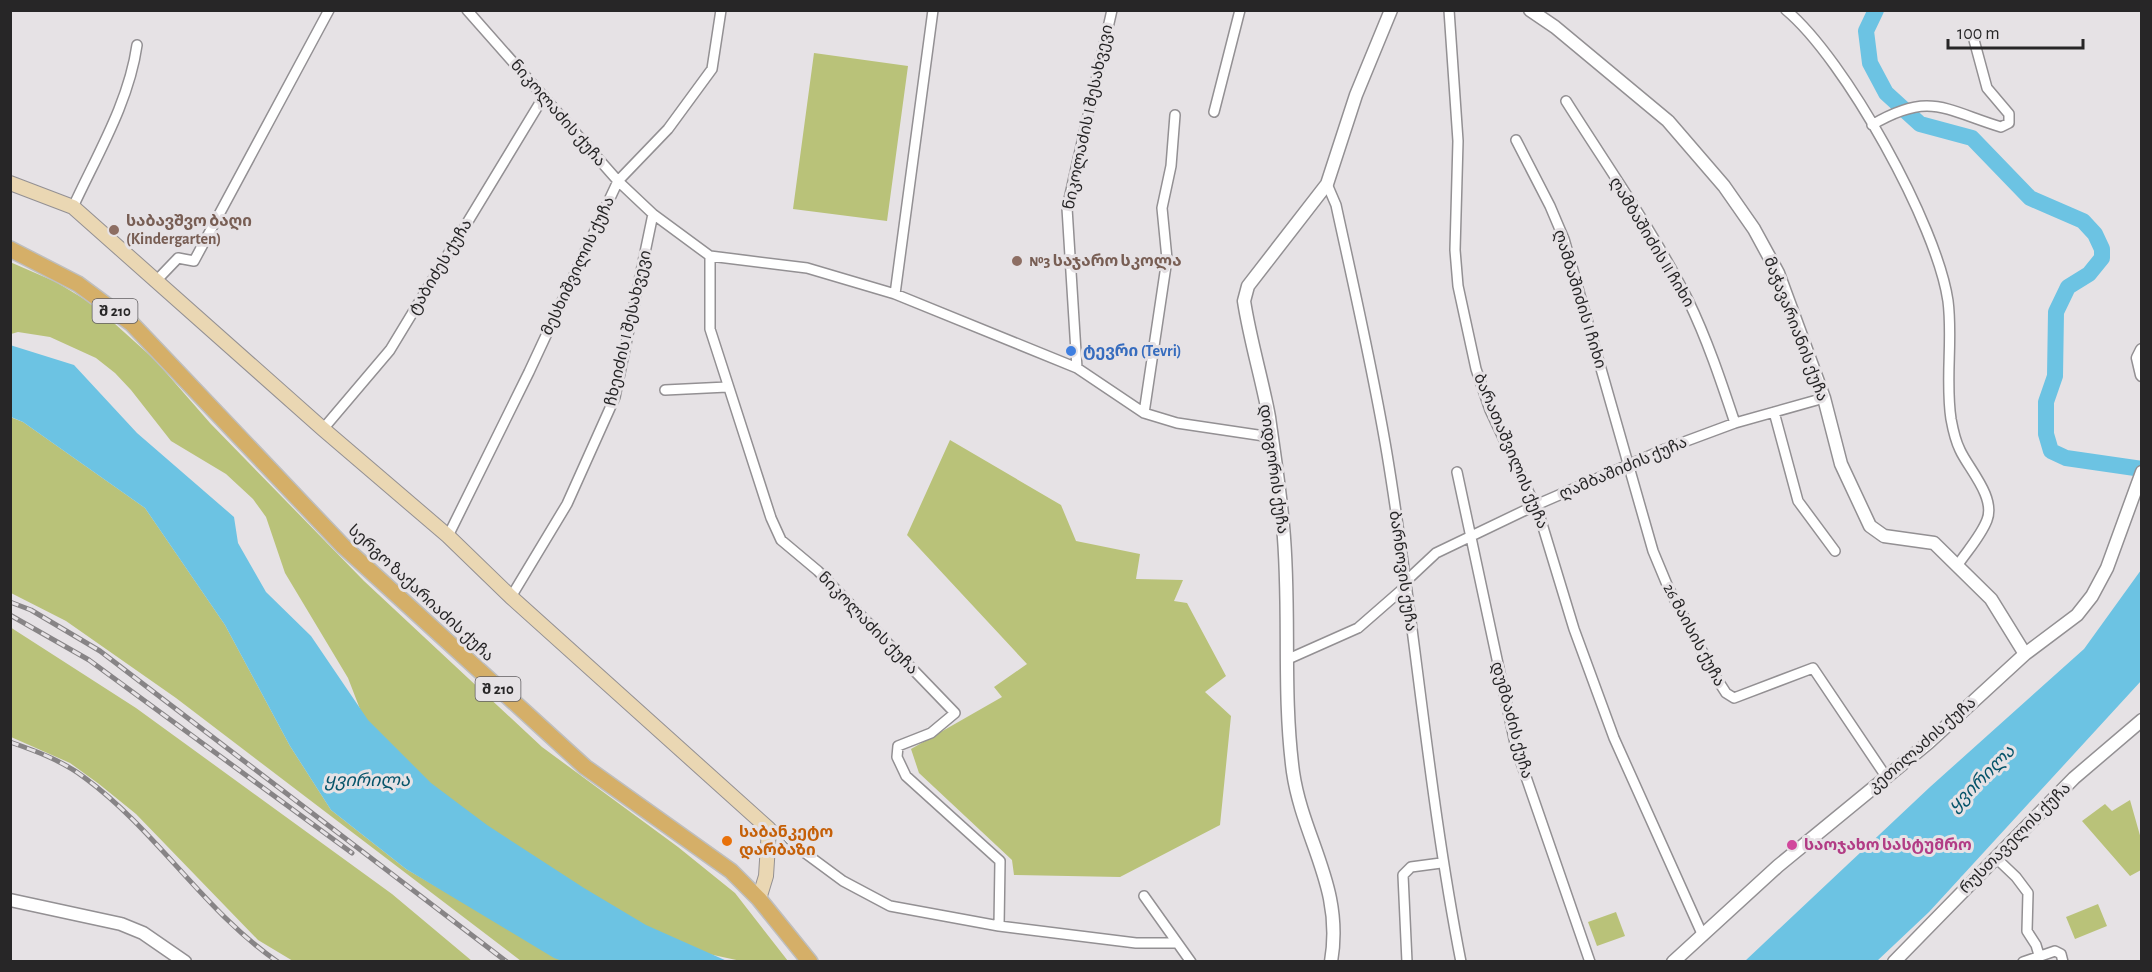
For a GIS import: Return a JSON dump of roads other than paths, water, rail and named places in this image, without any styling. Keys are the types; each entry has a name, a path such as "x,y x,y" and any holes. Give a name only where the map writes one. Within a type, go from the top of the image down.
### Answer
{"main road":[{"path":"10,183 73,207 155,282 448,536 512,597 769,829 766,876 759,899"},
{"name":"სერგო ზაქარიაძის ქუჩა","path":"10,249 78,284 132,324 343,546 585,767 731,871 759,899 810,962"}],"street":[{"path":"155,282 178,258 194,261 329,10"},
{"name":"ნიკოლაძის ქუჩა","path":"467,10 618,181 653,214 710,256 807,268 895,294 1077,368 1144,413 1177,423 1271,437"},
{"name":"მესხიშვილის ქუჩა","path":"448,536 529,372 618,181 669,129 712,69 721,10"},
{"path":"895,294 933,10"},
{"name":"ნიკოლაძის I შესახვევი","path":"1077,368 1067,208 1112,10"},
{"path":"1214,112 1240,10"},
{"name":"დიდგორის ქუჩა","path":"1331,962 1333,925 1330,890 1293,772 1286,660 1288,604 1283,525 1271,437 1248,326 1245,293 1327,184 1356,95 1391,10"},
{"name":"ბარათაშვილის ქუჩა","path":"1449,10 1458,141 1455,250 1458,286 1480,383 1536,505 1574,629 1614,738 1703,936"},
{"name":"მაჭავარიანის ქუჩა","path":"1530,10 1555,27 1668,121 1724,186 1754,229 1778,273 1824,398 1841,464 1870,526 1884,536 1934,543 1991,599 2025,654"},
{"path":"1786,10 1831,62 1872,125 1902,177 1927,231 1948,300 1948,371 1952,424 1961,452 1983,489 1989,513 1986,522 1957,566"},
{"path":"1872,125 1912,108 1943,106 2001,127 2009,123 2009,114 1987,88 1974,40"},
{"path":"73,207 117,112 134,65 137,45"},
{"name":"ტაბიძეს ქუჩა","path":"323,429 390,350 544,96"},
{"name":"ღამბაშიძის II ჩიხი","path":"1566,101 1663,255 1688,300 1714,361 1735,423"},
{"path":"1144,413 1167,259 1162,208 1171,166 1175,115"},
{"name":"ღამბაშიძის I ჩიხი","path":"1516,140 1551,206 1564,239 1630,464"},
{"name":"ბარნოვის ქუჩა","path":"1327,184 1336,205 1366,339 1388,455 1441,863 1461,962"},
{"name":"ჩხეიძის I შესახვევი","path":"512,597 567,504 615,397 653,214"},
{"name":"ნიკოლაძის ქუჩა","path":"710,256 710,329 727,387 781,540 818,571 955,713 931,733 898,746 897,758 906,776 1000,861 999,926"},
{"path":"2142,350 2139,358 2142,375"},
{"path":"665,390 727,387"},
{"name":"ღამბაშიძის ქუჩა","path":"1286,660 1358,628 1436,553 1472,533 1630,464 1735,423 1824,398"},
{"path":"1774,412 1798,501 1835,551"},
{"name":"26 მაისის ქუჩა","path":"1630,464 1658,566 1726,693 1734,698 1813,668 1887,778"},
{"name":"დუმბაძის ქუჩა","path":"1457,472 1472,533 1495,656 1516,748 1590,962"},
{"name":"კეთილაძის ქუჩა","path":"1673,962 1778,866 1887,778 2025,654 2067,625 2092,596 2106,568 2142,472"},
{"name":"რუსთაველის ქუჩა","path":"1894,962 2074,778 2142,720"},
{"path":"769,829 785,834 801,850 843,881 890,906 999,926 1136,943 1177,943"},
{"path":"1995,858 2016,877 2028,893 2027,931 2037,945 2039,955"},
{"path":"1407,962 1403,874 1411,867 1441,863"},
{"path":"1144,896 1191,962"},
{"path":"10,900 121,924 143,933 185,962"},
{"path":"2023,962 2055,951 2061,954 2063,962"}],"water":[{"name":"ყვირილა","path":"10,345 74,365 137,433 234,517 238,543 266,592 311,636 368,720 431,783 487,825 584,888 646,925 727,961 565,962 554,958 406,869 331,810 290,746 225,625 145,508 23,422 11,417"},
{"name":"ყვირილა","path":"2141,570 2141,681 1929,912 1877,961 1745,961 1930,787 2084,649"}],"waterway":[{"path":"1876,10 1866,31 1870,63 1886,93 1920,124 1972,138 2030,198 2083,221 2095,234 2102,249 2102,258 2089,274 2068,287 2056,312 2055,376 2046,402 2046,434 2051,451 2066,458 2142,469"}],"railway":[{"path":"10,602 31,610 100,651 507,962"},
{"path":"10,615 89,660 352,853"},
{"path":"10,742 68,766 111,799 227,919 251,942 278,962"}],"place":[{"name":"საბავშვო ბაღი (Kindergarten)","path":"114,230"},
{"name":"№3 საჯარო სკოლა","path":"1017,261"},
{"name":"ტევრი (Tevri)","path":"1071,351"},
{"name":"საბანკეტო დარბაზი","path":"727,841"},
{"name":"საოჯახო სასტუმრო","path":"1792,845"}]}
